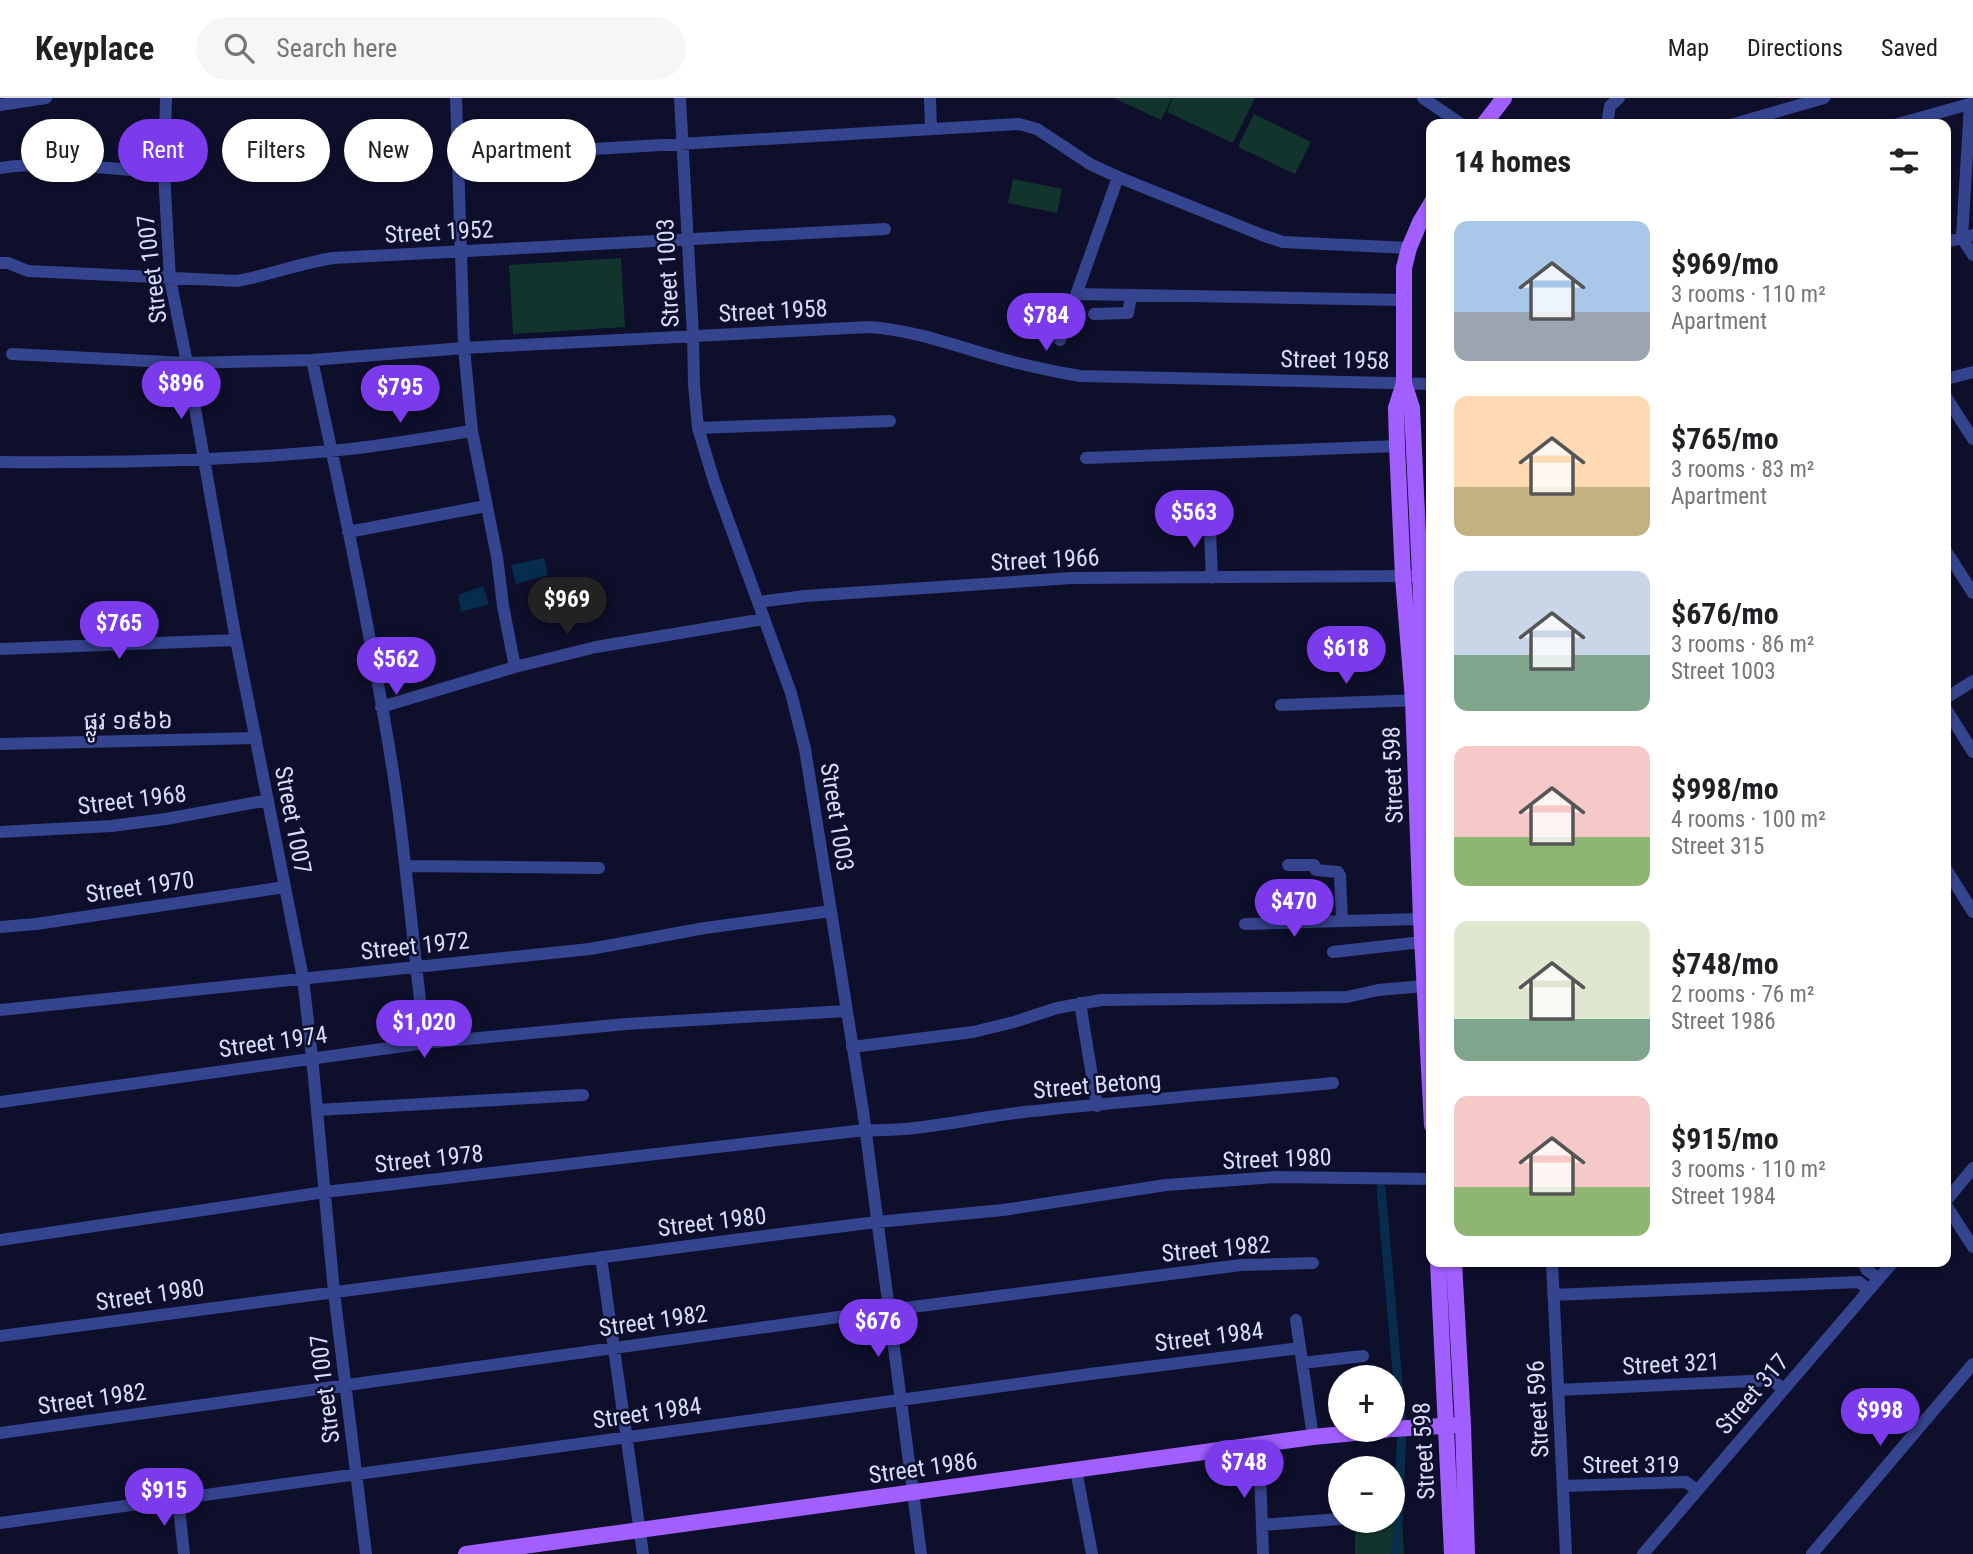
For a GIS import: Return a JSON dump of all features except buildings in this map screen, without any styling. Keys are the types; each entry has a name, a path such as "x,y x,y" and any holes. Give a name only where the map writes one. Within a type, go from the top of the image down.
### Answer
{"main road":[{"path":"1487,119 1504,98"},
{"name":"Street 598","path":"1411,577 1412,408 1404,383 1404,268 1409,248 1426,212"},
{"name":"Street 598","path":"1404,383 1395,408 1397,446 1411,577 1426,768"},
{"name":"Street 598","path":"1419,700 1421,919 1426,1014"},
{"name":"Street 598","path":"1438,1267 1447,1426 1458,1518 1468,1554"},
{"name":"Street 598","path":"1452,1554 1458,1518 1463,1425 1454,1267"},
{"name":"Street 1986","path":"1405,1428 1463,1425"},
{"name":"Street 1986","path":"466,1554 1328,1436"}],"street":[{"path":"0,105 46,98"},
{"name":"Street 1007","path":"165,119 166,98"},
{"path":"456,98 457,119"},
{"name":"Street 1003","path":"680,98 698,428 714,481 791,693 805,749 865,1130 921,1554"},
{"path":"929,98 931,128"},
{"path":"1423,98 1454,119"},
{"path":"1608,119 1610,106 1619,98"},
{"path":"1751,119 1824,98"},
{"path":"1916,119 1971,104 1968,236 1973,255"},
{"path":"596,148 1019,124 1037,129 1090,163 1118,177 1283,242 1409,248"},
{"path":"0,168 23,164 50,164 118,169"},
{"path":"1060,340 1118,177"},
{"name":"Street 1007","path":"165,182 170,279 236,640 303,978 334,1292 366,1554"},
{"path":"460,182 464,348 472,431 515,667"},
{"name":"Street 1952","path":"0,262 28,271 237,281 268,275 309,261 333,258 885,229"},
{"path":"1951,241 1968,236"},
{"path":"1076,294 1403,300"},
{"path":"1094,314 1128,313 1131,296"},
{"name":"Street 1958","path":"12,354 187,363 312,359 464,348 869,327 909,331 996,357 1080,376 1426,385"},
{"path":"312,359 381,707 406,866 425,1043"},
{"path":"1951,378 1973,372"},
{"path":"1951,405 1973,439"},
{"path":"698,428 890,421"},
{"path":"0,462 205,460 332,451 472,431"},
{"path":"1086,458 1397,446"},
{"path":"348,532 486,506"},
{"path":"1210,531 1212,578"},
{"path":"1951,559 1973,593"},
{"name":"Street 1966","path":"758,602 805,596 1072,578 1411,577"},
{"path":"381,707 515,667 596,647 764,620"},
{"path":"0,649 236,640"},
{"path":"1951,695 1973,681"},
{"path":"1281,705 1419,700"},
{"path":"1951,717 1973,752"},
{"name":"ផ្លូវ ១៩៦៦","path":"0,744 256,738"},
{"name":"Street 1968","path":"0,832 111,826 268,800"},
{"path":"1288,865 1314,865 1316,870 1338,872 1342,921"},
{"path":"406,866 599,868"},
{"path":"1951,877 1973,912"},
{"name":"Street 1970","path":"0,927 285,887"},
{"name":"Street 1972","path":"0,1010 590,949 705,928 831,911"},
{"path":"1245,924 1421,919"},
{"path":"1333,952 1422,942"},
{"path":"852,1046 973,1032 1057,1007 1080,1003 1122,999 1347,997 1378,990 1424,986"},
{"path":"1080,1003 1097,1106"},
{"name":"Street 1974","path":"0,1102 425,1043 626,1024 846,1011"},
{"name":"Street Betong","path":"865,1130 928,1128 1004,1115 1333,1083"},
{"path":"317,1110 583,1095"},
{"name":"Street 1978","path":"0,1240 325,1192 865,1130"},
{"path":"1951,1197 1973,1168"},
{"name":"Street 1980","path":"0,1336 877,1222 1003,1210 1166,1185 1274,1177 1426,1179"},
{"path":"1951,1211 1973,1247"},
{"path":"601,1257 643,1554"},
{"name":"Street 1982","path":"0,1433 889,1310 1241,1265 1313,1262"},
{"name":"Street 596","path":"1552,1267 1566,1554"},
{"path":"1866,1267 1879,1279"},
{"name":"Street 317","path":"1643,1554 1889,1267"},
{"path":"1553,1295 1859,1282 1869,1290"},
{"path":"1296,1320 1314,1437"},
{"name":"Street 1984","path":"0,1523 901,1399 1300,1348"},
{"path":"1302,1363 1363,1356"},
{"path":"1812,1554 1973,1364"},
{"name":"Street 321","path":"1558,1390 1772,1380 1783,1389"},
{"path":"1259,1445 1263,1554"},
{"path":"1076,1470 1092,1554"},
{"name":"Street 319","path":"1563,1486 1686,1482 1697,1490"},
{"path":"177,1499 184,1554"},
{"path":"1262,1525 1328,1520"}],"green space":[{"path":"1114,98 1172,98 1161,120"},
{"path":"1173,98 1255,98 1233,143 1167,112"},
{"path":"1254,114 1311,142 1295,174 1238,147"},
{"path":"1013,179 1062,189 1057,213 1008,203"},
{"path":"621,258 625,327 513,334 509,265"},
{"path":"1355,1533 1403,1533 1404,1554 1355,1554"}],"water":[{"path":"544,558 548,575 516,584 511,565"},
{"path":"483,586 489,604 461,612 458,595"}],"waterway":[{"path":"1381,1188 1402,1428 1395,1554"}]}
